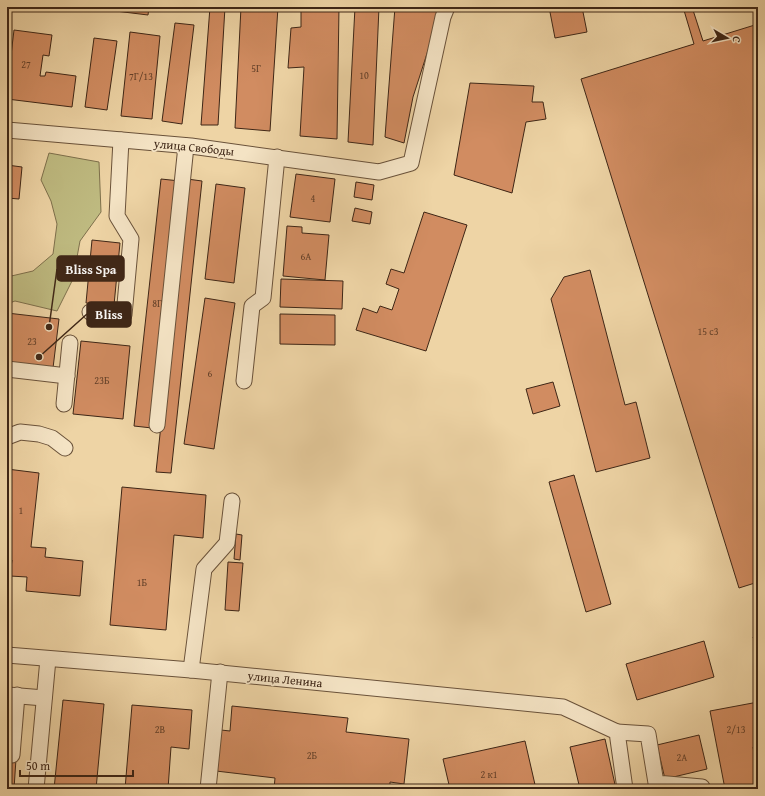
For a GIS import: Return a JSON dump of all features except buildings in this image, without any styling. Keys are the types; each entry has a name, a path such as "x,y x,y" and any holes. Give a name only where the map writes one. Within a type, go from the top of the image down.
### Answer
{"street":[{"name":"улица Свободы","path":"7,130 186,146 380,172 411,163 443,17 447,7"},
{"path":"90,312 124,315 131,239 117,216 121,140"},
{"path":"157,425 186,146"},
{"path":"244,381 252,306 263,298 277,157"},
{"path":"64,404 70,343"},
{"path":"7,369 67,376"},
{"path":"7,437 20,432 39,434 52,438 65,448"},
{"path":"191,670 204,569 227,543 232,501"},
{"name":"улица Ленина","path":"7,655 220,672 563,707 616,732"},
{"path":"36,789 48,659"},
{"path":"208,789 220,672"},
{"path":"12,755 12,695 44,698"},
{"path":"625,789 616,732 648,734 656,783 702,789"}],"shaded area":[{"path":"49,153 99,162 101,212 80,241 73,279 57,311 15,301 7,304 7,277 33,271 53,254 57,224 51,201 41,180"}],"place":[{"name":"Bliss Spa","path":"49,327"},
{"name":"Bliss","path":"39,357"}]}
